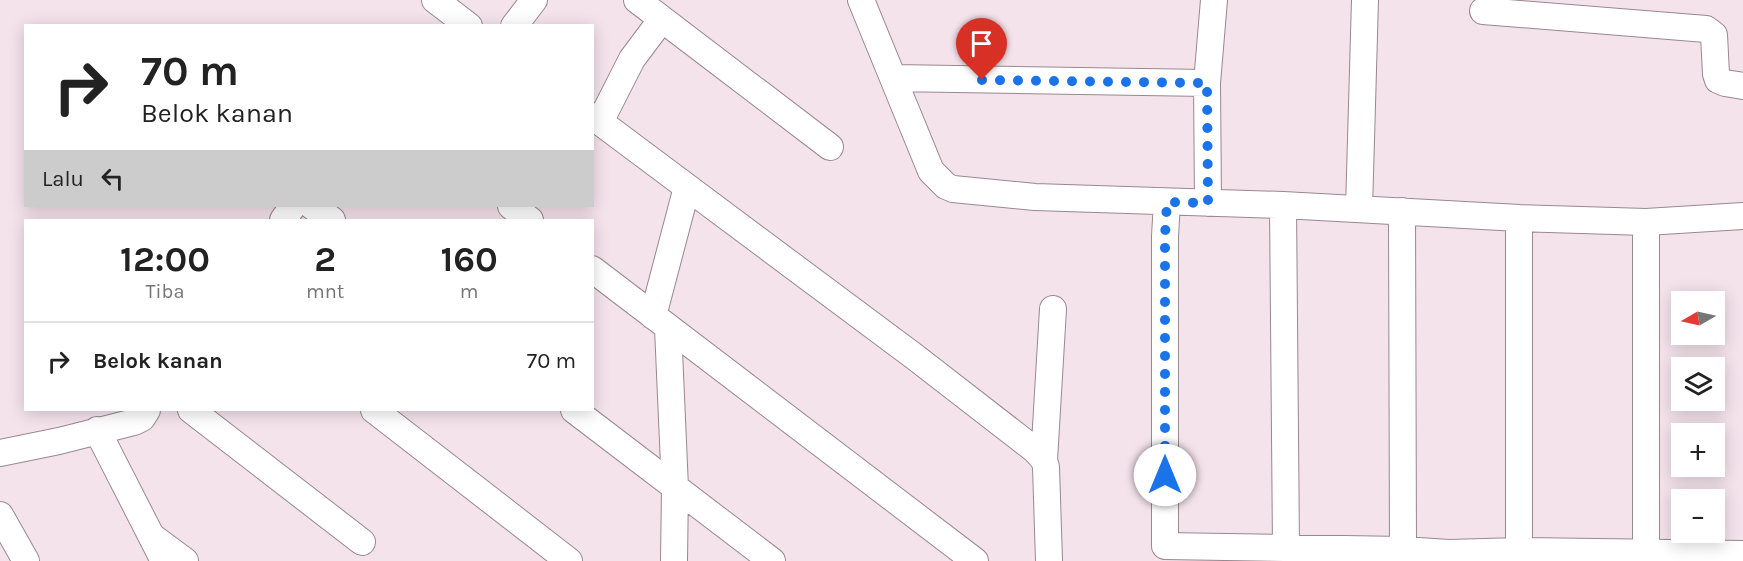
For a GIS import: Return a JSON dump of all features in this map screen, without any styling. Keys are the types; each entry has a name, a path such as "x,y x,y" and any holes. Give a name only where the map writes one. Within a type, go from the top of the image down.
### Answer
{"street":[{"path":"435,0 467,24"},
{"path":"516,24 534,0"},
{"path":"637,0 830,147"},
{"path":"861,0 931,171 946,186 953,189 1035,197 1359,209 1519,218 1646,222 1743,216"},
{"path":"1208,203 1207,83 1214,0"},
{"path":"1359,209 1365,0"},
{"path":"1483,11 1706,29 1714,35 1718,80 1743,86"},
{"path":"662,19 632,59 596,119 924,364 1035,450 1044,460"},
{"path":"893,78 1207,83"},
{"path":"674,561 675,488 660,322 687,187"},
{"path":"1167,202 1165,236 1165,546 1449,552 1743,554"},
{"path":"1283,206 1286,548"},
{"path":"313,207 331,219"},
{"path":"512,207 529,219"},
{"path":"1402,211 1403,550"},
{"path":"1519,218 1520,551"},
{"path":"1646,222 1646,552"},
{"path":"594,271 975,561"},
{"path":"1049,561 1047,475 1044,460 1053,309"},
{"path":"0,453 134,422 142,418 146,411"},
{"path":"192,411 362,542"},
{"path":"375,411 569,561"},
{"path":"575,411 772,561"},
{"path":"97,430 164,561"},
{"path":"0,515 26,561"},
{"path":"151,536 185,561"}],"route":[{"path":"982,80 1207,83 1208,203 1167,202 1165,475"}]}
